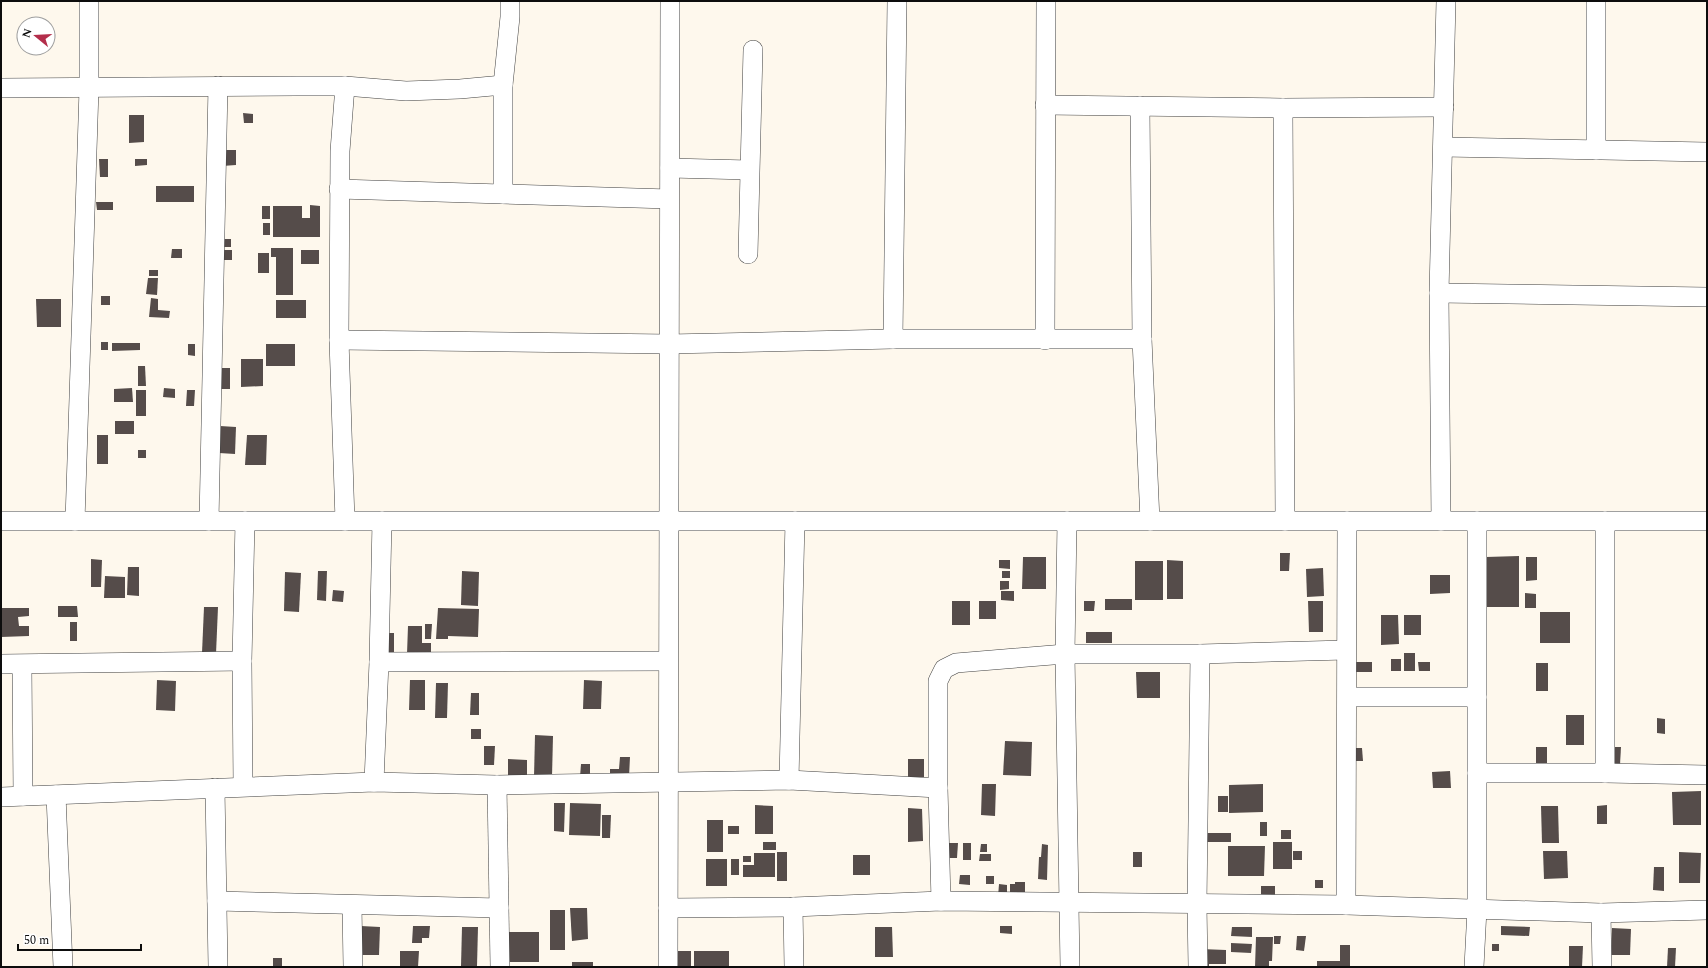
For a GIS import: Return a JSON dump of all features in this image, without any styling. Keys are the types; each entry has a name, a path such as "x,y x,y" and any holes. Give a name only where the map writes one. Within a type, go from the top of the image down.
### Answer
{"street":[{"path":"75,521 89,89 88,1"},
{"path":"503,194 503,85 510,17 510,1"},
{"path":"668,967 670,1"},
{"path":"894,339 897,1"},
{"path":"1045,340 1046,1"},
{"path":"1442,521 1439,293 1446,1"},
{"path":"1596,1 1596,150"},
{"path":"748,254 753,50"},
{"path":"1,88 89,89 218,86 345,86 406,91 460,89 503,85"},
{"path":"209,521 218,86"},
{"path":"345,86 342,110 339,189 339,340 345,521"},
{"path":"1046,105 1283,108 1444,108"},
{"path":"1140,106 1142,339 1150,521"},
{"path":"1283,108 1285,521"},
{"path":"1443,147 1707,152"},
{"path":"670,168 749,170"},
{"path":"339,189 669,199"},
{"path":"1439,293 1707,297"},
{"path":"339,340 669,344 894,339 1142,339"},
{"path":"1,521 1707,521"},
{"path":"243,786 242,661 245,521"},
{"path":"374,782 379,662 382,521"},
{"path":"789,780 795,521"},
{"path":"1067,521 1066,654 1070,967"},
{"path":"1346,905 1348,697 1346,650 1347,521"},
{"path":"1474,967 1477,908 1476,521"},
{"path":"1605,521 1605,772"},
{"path":"941,901 938,788 938,681 944,669 956,664 1066,654 1200,654 1346,650"},
{"path":"1198,967 1197,905 1200,654"},
{"path":"1,664 22,665 242,661"},
{"path":"379,662 668,661"},
{"path":"22,665 23,796"},
{"path":"1348,697 1477,697"},
{"path":"1477,773 1605,772 1707,775"},
{"path":"1,797 243,786 374,782 497,785 789,780 938,788"},
{"path":"497,785 500,967"},
{"path":"215,788 218,967"},
{"path":"56,795 63,967"},
{"path":"217,901 499,908"},
{"path":"668,908 793,907 941,901 1197,905 1346,905 1601,913 1707,910"},
{"path":"352,905 353,967"},
{"path":"793,907 794,967"},
{"path":"1601,913 1602,967"}],"building":[{"path":"243,113 253,114 253,123 244,123"},
{"path":"129,115 144,115 144,142 129,143"},
{"path":"222,150 236,150 236,165 222,166"},
{"path":"99,159 108,159 108,177 100,177"},
{"path":"135,159 147,159 147,165 135,166"},
{"path":"156,186 194,186 194,202 156,202"},
{"path":"96,202 113,202 113,210 97,210"},
{"path":"310,205 320,206 320,237 273,237 273,206 302,206 302,218 310,218"},
{"path":"262,206 270,206 270,219 262,219"},
{"path":"263,223 270,223 270,235 263,235"},
{"path":"222,239 231,239 231,247 223,247"},
{"path":"271,248 293,248 293,295 276,295 276,257 271,257"},
{"path":"172,249 182,249 182,258 171,258"},
{"path":"222,250 232,250 232,260 222,260"},
{"path":"301,250 319,250 319,264 301,264"},
{"path":"258,253 269,253 269,273 258,273"},
{"path":"149,270 158,270 158,276 149,276"},
{"path":"148,278 158,278 157,295 146,294"},
{"path":"101,296 110,296 110,305 101,305"},
{"path":"151,298 158,299 158,310 170,311 169,318 149,317"},
{"path":"36,299 61,299 61,327 37,327"},
{"path":"276,300 306,300 306,318 276,318"},
{"path":"101,342 108,342 108,350 101,350"},
{"path":"112,343 140,343 140,350 112,351"},
{"path":"188,344 195,344 195,356 188,355"},
{"path":"266,344 295,344 295,366 266,366"},
{"path":"241,359 263,359 263,386 241,387"},
{"path":"138,366 145,366 146,386 138,386"},
{"path":"220,368 230,368 230,389 219,389"},
{"path":"132,388 133,402 114,402 114,389"},
{"path":"164,388 175,389 175,398 163,397"},
{"path":"136,390 146,390 146,416 136,416"},
{"path":"187,390 195,390 194,406 186,406"},
{"path":"115,421 134,421 134,434 115,434"},
{"path":"220,426 236,427 235,454 219,453"},
{"path":"97,435 108,435 108,464 97,464"},
{"path":"247,435 267,435 266,465 245,465"},
{"path":"138,450 146,450 146,458 138,458"},
{"path":"1280,553 1290,553 1289,571 1280,571"},
{"path":"1519,556 1519,607 1487,607 1486,557"},
{"path":"1023,557 1046,557 1046,589 1022,589"},
{"path":"1526,557 1537,557 1537,580 1526,581"},
{"path":"91,559 102,560 101,587 91,587"},
{"path":"999,560 1010,560 1010,569 999,568"},
{"path":"1167,560 1183,561 1183,599 1167,599"},
{"path":"1135,561 1163,561 1163,600 1135,600"},
{"path":"128,567 139,567 139,596 127,595"},
{"path":"1323,568 1324,596 1307,597 1306,569"},
{"path":"318,571 327,571 326,601 317,600"},
{"path":"462,571 479,572 478,606 461,605"},
{"path":"1002,571 1010,571 1010,578 1002,578"},
{"path":"285,572 301,573 299,612 284,611"},
{"path":"1430,575 1450,575 1450,593 1430,594"},
{"path":"105,576 125,577 125,598 104,598"},
{"path":"1000,581 1009,581 1009,589 1000,590"},
{"path":"333,590 344,591 343,602 332,601"},
{"path":"1001,591 1014,591 1014,601 1001,600"},
{"path":"1525,593 1536,594 1536,608 1525,608"},
{"path":"1105,599 1132,599 1132,610 1105,610"},
{"path":"952,601 970,601 970,625 952,625"},
{"path":"979,601 996,601 996,619 979,619"},
{"path":"1084,601 1095,601 1094,611 1084,611"},
{"path":"1308,601 1323,601 1323,632 1309,632"},
{"path":"58,606 77,606 78,617 58,617"},
{"path":"204,607 218,607 216,654 202,653"},
{"path":"1,608 29,608 29,616 18,617 19,626 29,626 29,636 1,637"},
{"path":"438,608 479,609 478,637 448,636 448,639 436,639"},
{"path":"1540,612 1570,612 1570,643 1540,643"},
{"path":"1381,615 1398,615 1399,644 1381,645"},
{"path":"1404,615 1421,615 1421,635 1404,635"},
{"path":"70,622 77,622 77,641 70,641"},
{"path":"425,624 432,624 431,639 425,639"},
{"path":"408,626 422,626 422,643 431,643 431,655 407,654"},
{"path":"1086,632 1112,632 1112,643 1086,643"},
{"path":"385,633 394,633 394,655 384,655"},
{"path":"1404,653 1415,653 1415,671 1404,671"},
{"path":"1391,659 1401,659 1401,671 1391,671"},
{"path":"1354,662 1372,662 1372,672 1354,672"},
{"path":"1418,662 1430,662 1430,671 1419,671"},
{"path":"1536,663 1548,663 1548,691 1536,691"},
{"path":"1136,672 1160,672 1160,698 1137,698"},
{"path":"157,680 176,681 175,711 156,710"},
{"path":"410,680 425,680 425,710 409,710"},
{"path":"584,680 602,681 601,709 583,709"},
{"path":"436,683 448,683 447,718 435,718"},
{"path":"471,693 479,693 479,715 470,715"},
{"path":"1566,715 1584,715 1584,745 1566,745"},
{"path":"1657,718 1665,719 1665,734 1657,733"},
{"path":"471,729 481,729 481,739 471,739"},
{"path":"535,735 553,736 552,777 534,777"},
{"path":"1005,741 1032,742 1031,776 1003,775"},
{"path":"484,746 495,746 494,765 484,765"},
{"path":"1536,747 1547,747 1547,764 1536,764"},
{"path":"1612,747 1621,747 1620,765 1612,765"},
{"path":"1355,748 1362,748 1363,761 1355,761"},
{"path":"620,757 630,757 629,777 610,777 610,769 619,769"},
{"path":"508,759 527,760 527,777 508,776"},
{"path":"908,759 924,759 924,777 908,777"},
{"path":"581,764 590,764 590,777 580,777"},
{"path":"1450,771 1451,788 1433,788 1432,772"},
{"path":"982,784 996,784 995,816 981,815"},
{"path":"1263,784 1263,812 1229,813 1229,785"},
{"path":"1701,791 1701,825 1673,825 1672,792"},
{"path":"1218,796 1228,796 1228,812 1218,812"},
{"path":"554,803 565,803 564,832 554,831"},
{"path":"570,803 601,804 600,836 569,835"},
{"path":"755,805 773,806 773,834 755,834"},
{"path":"1607,805 1607,824 1597,824 1597,806"},
{"path":"1541,806 1558,806 1559,843 1542,843"},
{"path":"908,808 922,809 923,841 908,842"},
{"path":"602,815 611,815 610,838 602,838"},
{"path":"707,820 723,820 723,852 707,852"},
{"path":"1260,822 1267,822 1267,836 1260,836"},
{"path":"728,826 739,826 739,834 728,834"},
{"path":"1281,830 1291,830 1291,839 1281,839"},
{"path":"1207,833 1231,833 1231,842 1207,842"},
{"path":"763,842 776,842 776,850 763,850"},
{"path":"1273,842 1292,842 1292,869 1273,869"},
{"path":"949,843 958,843 957,858 949,858"},
{"path":"963,843 971,843 971,860 963,860"},
{"path":"981,844 987,844 987,852 980,852"},
{"path":"1042,844 1048,845 1047,880 1038,879 1039,857 1041,857"},
{"path":"1228,846 1265,846 1264,876 1228,876"},
{"path":"1293,851 1302,851 1302,860 1293,860"},
{"path":"1543,851 1567,851 1568,878 1544,879"},
{"path":"777,852 787,852 787,881 777,881"},
{"path":"1133,852 1142,852 1142,867 1133,867"},
{"path":"1679,852 1701,853 1700,883 1679,883"},
{"path":"754,853 775,853 775,877 743,877 743,865 754,865"},
{"path":"980,854 991,854 991,861 979,861"},
{"path":"853,855 870,855 870,875 853,875"},
{"path":"743,856 751,856 751,862 743,862"},
{"path":"706,859 727,859 727,886 706,886"},
{"path":"731,859 739,859 739,875 731,875"},
{"path":"1654,867 1664,867 1664,891 1653,890"},
{"path":"960,875 970,875 970,885 959,884"},
{"path":"986,876 994,876 994,884 986,884"},
{"path":"1315,880 1323,880 1323,888 1315,888"},
{"path":"1015,882 1025,882 1025,897 1010,897 1010,884 1015,884"},
{"path":"999,884 1007,885 1007,897 998,897"},
{"path":"1261,886 1275,886 1275,897 1261,897"},
{"path":"570,908 587,908 588,939 572,941"},
{"path":"550,910 565,910 565,950 550,950"},
{"path":"361,926 380,927 379,955 361,955"},
{"path":"413,926 430,926 429,938 422,938 422,943 412,943"},
{"path":"1000,926 1012,926 1012,934 1000,933"},
{"path":"1501,926 1530,927 1529,936 1501,935"},
{"path":"462,927 478,927 477,966 461,966"},
{"path":"875,927 892,927 893,957 875,957"},
{"path":"1232,927 1252,927 1252,937 1231,936"},
{"path":"1612,928 1631,929 1630,955 1611,955"},
{"path":"509,932 539,932 539,962 509,962"},
{"path":"1274,936 1281,936 1280,944 1274,944"},
{"path":"1297,936 1306,936 1304,951 1296,950"},
{"path":"1256,937 1273,937 1272,961 1269,961 1269,967 1255,967"},
{"path":"1231,943 1252,944 1251,953 1231,952"},
{"path":"1492,944 1499,944 1499,951 1492,951"},
{"path":"1340,945 1350,945 1350,967 1317,967 1317,961 1340,961"},
{"path":"1569,946 1583,946 1582,967 1569,967"},
{"path":"1668,948 1676,948 1675,967 1667,967"},
{"path":"1201,949 1226,950 1226,964 1209,964 1209,967 1201,967"},
{"path":"400,951 419,951 418,967 400,967"},
{"path":"677,951 691,951 691,967 677,967"},
{"path":"694,951 729,951 729,967 694,967"},
{"path":"273,958 282,958 282,967 273,967"},
{"path":"572,962 593,962 593,967 572,967"}]}
